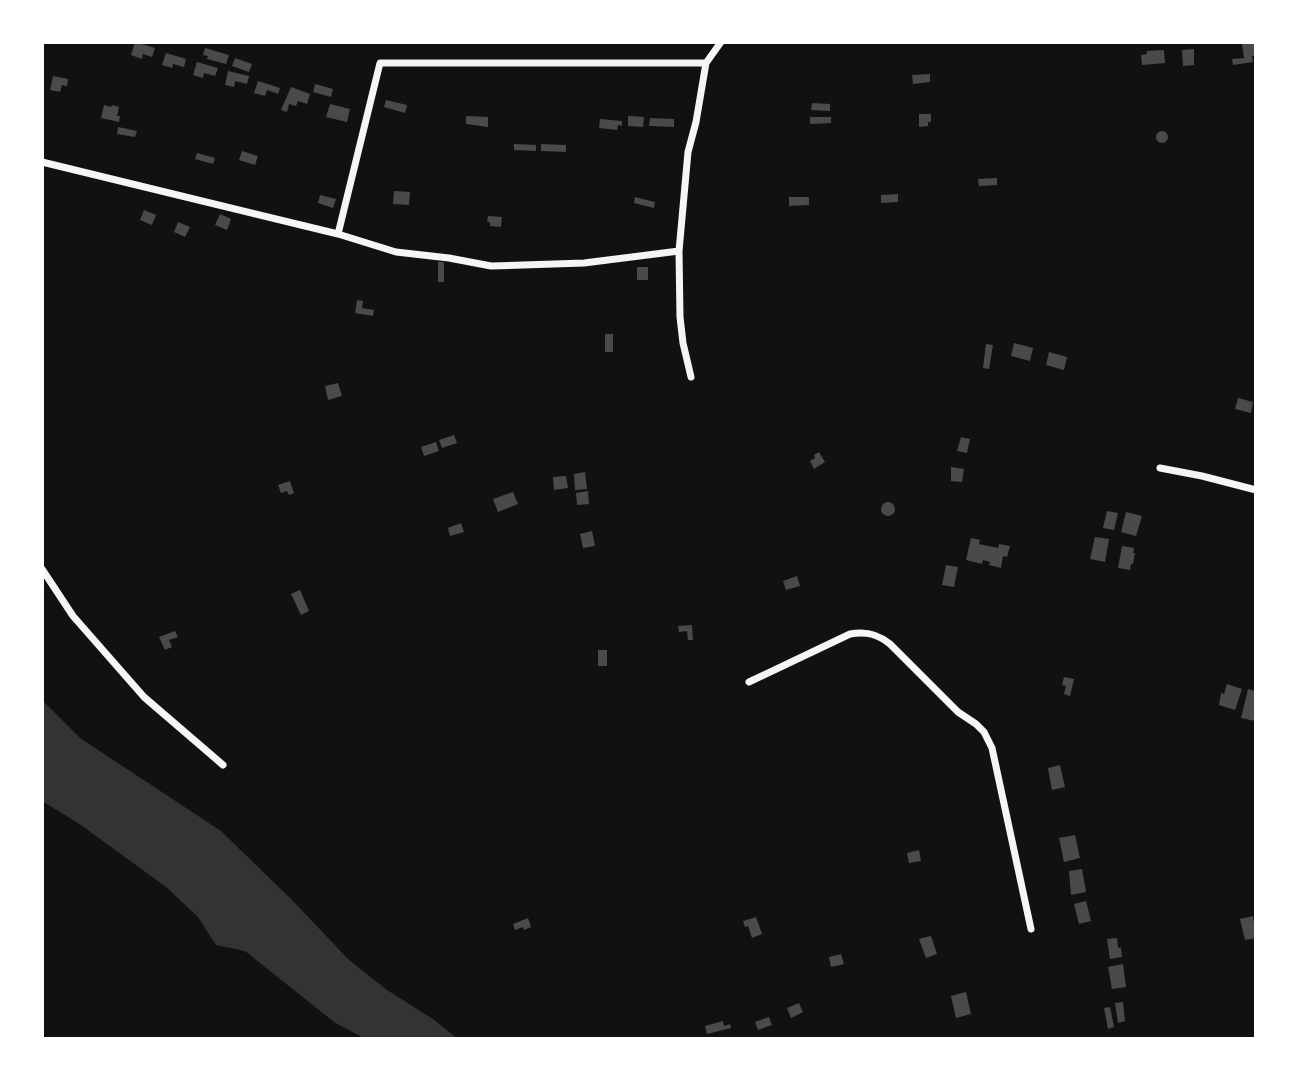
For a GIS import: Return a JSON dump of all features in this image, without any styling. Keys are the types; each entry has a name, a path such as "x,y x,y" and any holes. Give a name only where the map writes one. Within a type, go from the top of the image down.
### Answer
{"street":[{"path":"691,377 680,317 679,251 688,152 706,63 721,42"},
{"path":"338,234 380,63 706,63"},
{"path":"42,162 338,234 396,252 491,266 584,262 679,251"},
{"path":"1160,468 1256,490"},
{"path":"42,569 73,616 144,697 223,765"},
{"path":"749,682 850,634 876,635 890,645 958,712 984,732 992,748 1031,929"}],"shaded area":[{"path":"42,700 80,738 221,831 349,960 458,1039 365,1039 334,1022 245,951 216,945 198,917 166,887 81,825 42,801"}],"building":[{"path":"135,42 155,48 152,57 143,54 142,59 131,55"},
{"path":"1256,42 1253,62 1233,65 1232,59 1244,58 1242,44"},
{"path":"205,48 229,55 226,64 207,59 208,56 203,55"},
{"path":"1194,49 1194,65 1183,66 1182,50"},
{"path":"1164,50 1165,63 1142,65 1141,55 1147,54 1147,51"},
{"path":"166,53 186,59 184,67 162,65"},
{"path":"235,58 252,64 249,72 232,66"},
{"path":"197,62 218,68 215,76 204,73 203,78 193,75"},
{"path":"228,71 249,76 247,84 235,81 234,87 225,85"},
{"path":"930,74 930,82 913,84 912,75"},
{"path":"53,76 68,79 67,86 62,85 60,92 50,90"},
{"path":"258,81 280,88 278,94 267,90 265,96 254,93"},
{"path":"315,84 333,89 331,97 313,92"},
{"path":"291,87 310,94 307,104 298,101 296,106 289,104 287,112 281,110"},
{"path":"386,100 407,105 405,113 384,107"},
{"path":"812,103 830,104 830,111 811,110"},
{"path":"330,104 350,109 347,122 326,117"},
{"path":"104,105 119,107 119,122 101,118"},
{"path":"919,114 931,114 928,126 919,127"},
{"path":"466,116 488,117 488,127 466,124"},
{"path":"628,116 644,117 643,127 628,126"},
{"path":"810,117 831,117 831,123 810,124"},
{"path":"650,118 674,119 674,127 649,126"},
{"path":"600,119 622,121 622,126 618,125 617,130 599,128"},
{"path":"118,127 137,131 135,137 117,134"},
{"path":"1162,131 1168,137 1162,143 1156,137"},
{"path":"514,144 536,145 536,151 514,150"},
{"path":"541,144 566,145 566,152 541,151"},
{"path":"242,151 258,156 255,165 239,160"},
{"path":"197,153 215,158 213,164 195,159"},
{"path":"997,178 997,185 979,186 978,179"},
{"path":"394,191 410,192 409,205 393,204"},
{"path":"898,194 898,202 881,203 881,195"},
{"path":"320,195 336,199 333,208 318,203"},
{"path":"635,197 655,202 654,208 634,203"},
{"path":"789,197 809,197 809,205 789,206"},
{"path":"144,210 156,215 152,225 140,220"},
{"path":"220,214 231,219 227,230 215,225"},
{"path":"488,216 502,217 501,227 490,226 490,222 487,222"},
{"path":"178,222 190,227 185,237 174,232"},
{"path":"438,262 444,262 444,282 438,282"},
{"path":"637,267 648,267 648,280 637,280"},
{"path":"357,300 363,301 362,308 374,310 373,316 355,313"},
{"path":"605,334 613,334 613,352 605,352"},
{"path":"1014,343 1033,348 1030,361 1011,356"},
{"path":"986,344 993,345 989,369 983,368"},
{"path":"1049,352 1067,357 1064,370 1046,365"},
{"path":"338,383 342,396 328,400 325,386"},
{"path":"1238,398 1253,402 1251,413 1235,409"},
{"path":"454,435 457,443 442,448 439,440"},
{"path":"961,437 970,439 967,453 957,451"},
{"path":"436,442 439,451 424,456 421,447"},
{"path":"819,452 825,462 814,469 810,461"},
{"path":"951,467 964,469 962,482 951,481"},
{"path":"585,472 587,489 575,490 574,474"},
{"path":"566,476 568,488 554,490 553,477"},
{"path":"290,481 294,493 281,493 278,485"},
{"path":"588,491 589,504 577,505 576,493"},
{"path":"513,492 518,504 498,512 493,499"},
{"path":"885,502 891,502 895,509 891,516 885,516 881,512 881,506"},
{"path":"1107,511 1118,513 1114,530 1103,528"},
{"path":"1126,512 1142,516 1136,536 1121,532"},
{"path":"461,523 464,532 450,536 448,528"},
{"path":"592,531 595,546 583,548 580,534"},
{"path":"1095,537 1109,539 1105,562 1090,559"},
{"path":"971,538 980,540 979,544 998,548 999,544 1010,546 1007,557 1003,556 1001,568 989,565 990,562 983,560 982,564 966,560"},
{"path":"1122,546 1134,548 1130,570 1118,568"},
{"path":"946,565 958,567 954,587 942,585"},
{"path":"797,576 800,586 786,590 783,581"},
{"path":"300,590 309,611 301,615 291,594"},
{"path":"692,625 693,640 688,640 687,631 679,632 678,626"},
{"path":"175,631 178,637 169,640 172,647 165,650 159,637"},
{"path":"598,650 607,650 607,666 598,666"},
{"path":"1064,677 1074,679 1070,696 1064,694"},
{"path":"1227,684 1242,689 1235,710 1219,705 1221,693 1224,694"},
{"path":"1248,689 1256,691 1255,721 1241,718"},
{"path":"1060,765 1065,787 1052,790 1048,768"},
{"path":"1075,835 1080,858 1064,862 1059,838"},
{"path":"919,850 921,861 909,863 907,853"},
{"path":"1082,869 1086,892 1071,895 1069,871"},
{"path":"1086,901 1091,921 1079,924 1074,904"},
{"path":"1253,916 1256,938 1245,940 1240,919"},
{"path":"756,917 762,934 752,938 743,921"},
{"path":"528,918 531,927 515,930 513,924"},
{"path":"931,936 937,954 926,958 919,939"},
{"path":"1117,938 1122,957 1110,959 1107,939"},
{"path":"841,954 844,964 831,967 829,957"},
{"path":"1123,964 1126,987 1112,989 1108,967"},
{"path":"966,992 971,1014 956,1018 951,996"},
{"path":"1123,1002 1125,1021 1118,1023 1115,1003"},
{"path":"799,1003 803,1012 791,1018 787,1008"},
{"path":"1110,1007 1114,1027 1108,1029 1104,1008"},
{"path":"769,1017 772,1025 758,1030 755,1022"},
{"path":"723,1021 724,1026 730,1024 731,1028 707,1034 705,1026"}]}
